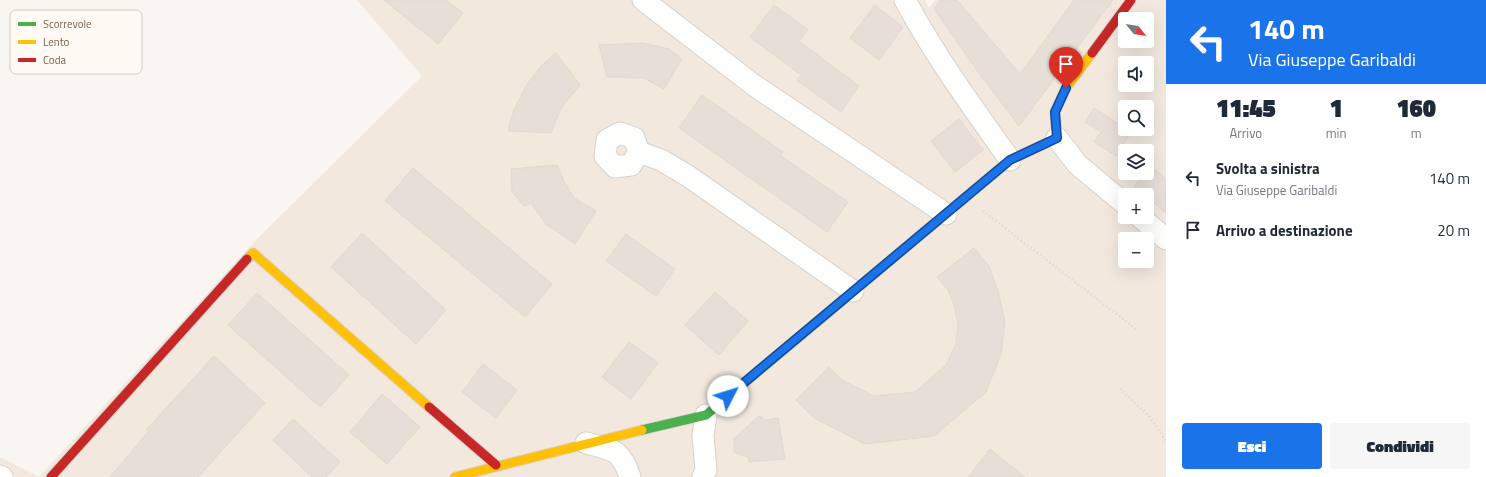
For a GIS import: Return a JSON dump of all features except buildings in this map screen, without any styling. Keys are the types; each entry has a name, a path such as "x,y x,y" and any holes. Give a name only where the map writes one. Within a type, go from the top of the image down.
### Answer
{"street":[{"path":"643,0 755,86 946,214"},
{"path":"905,0 920,29 962,93 1010,160"},
{"path":"1118,198 1078,165 1057,138 1055,112 1066,88 1131,0"},
{"path":"454,477 496,465 706,415 1010,160 1057,138"},
{"path":"639,152 661,160 688,176 853,292"},
{"path":"1148,224 1166,239"},
{"path":"51,477 253,253 496,465"},
{"path":"703,477 706,470 703,436 706,415"},
{"path":"586,443 608,448 619,454 627,466 630,477"}],"path":[{"path":"965,198 1136,329"},
{"path":"1120,389 1149,416 1166,441"}],"shaded area":[{"path":"357,0 925,0 929,8 935,0 1166,0 1166,477 39,477 257,239 422,76"},
{"path":"0,457 39,477 0,477"}],"traffic: fast":[{"path":"642,430 706,415 905,248"}],"traffic: slow":[{"path":"905,248 1010,160 1057,138 1055,112 1066,88 1092,53"},
{"path":"247,259 253,253 429,407"},
{"path":"455,477 642,430"}],"traffic: jam":[{"path":"1092,53 1131,0"},
{"path":"51,477 247,259"},
{"path":"429,407 496,465"}],"route":[{"path":"728,396 1010,160 1057,138 1055,112 1066,88"}]}
